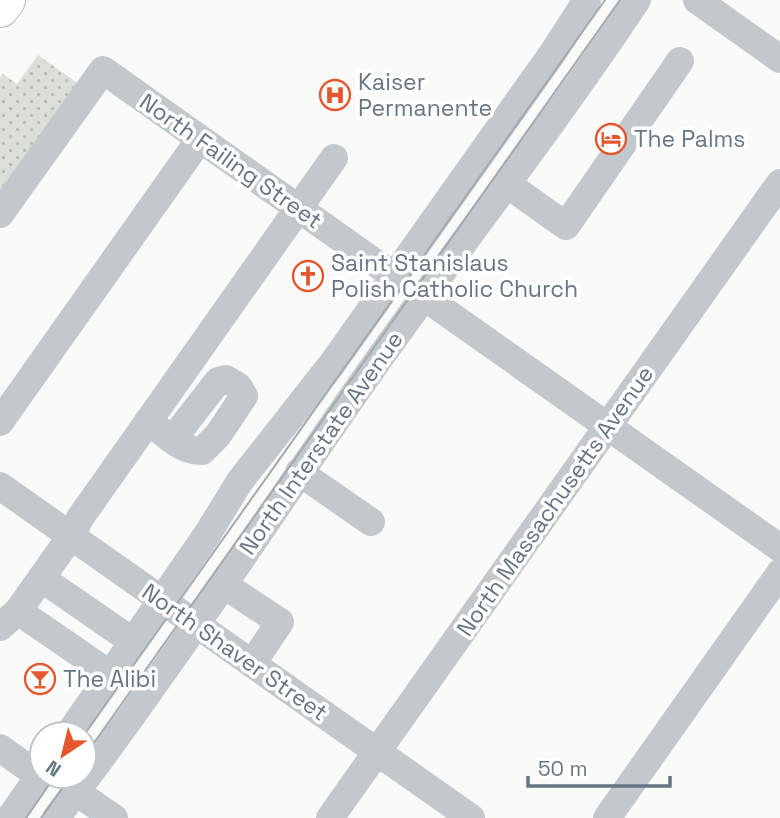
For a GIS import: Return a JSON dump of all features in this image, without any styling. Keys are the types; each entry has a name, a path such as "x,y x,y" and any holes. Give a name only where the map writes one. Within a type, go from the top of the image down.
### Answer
{"highway":[{"path":"0,8 6,0"}],"street":[{"name":"North Interstate Avenue","path":"79,720 240,481 302,405 544,65 587,0"},
{"name":"North Interstate Avenue","path":"56,818 197,624 299,472 423,296 576,92 637,0"},
{"path":"697,0 780,59"},
{"path":"507,184 566,226 680,61"},
{"name":"North Failing Street","path":"0,214 103,70 394,276"},
{"path":"0,422 200,139"},
{"path":"111,675 9,619 71,536 80,518 334,158"},
{"name":"North Massachusetts Avenue","path":"330,818 780,183"},
{"path":"423,296 780,548"},
{"path":"148,421 172,440"},
{"path":"299,472 371,522"},
{"name":"North Shaver Street","path":"0,486 471,818"},
{"path":"607,818 780,573"},
{"path":"41,578 132,641"},
{"path":"224,585 280,622 252,664"},
{"path":"0,748 28,766"},
{"path":"9,818 29,790"},
{"path":"76,792 114,818"}],"shaded area":[{"path":"38,55 83,87 0,202 0,78 3,74 17,84"}],"tram line":[{"path":"95,720 605,0"},
{"path":"98,737 620,0"},
{"path":"26,818 45,790"},
{"path":"41,818 61,790"}],"place":[{"name":"Kaiser Permanente","path":"335,95"},
{"name":"The Palms","path":"611,139"},
{"name":"Saint Stanislaus Polish Catholic Church","path":"308,276"},
{"name":"The Alibi","path":"40,679"}]}
